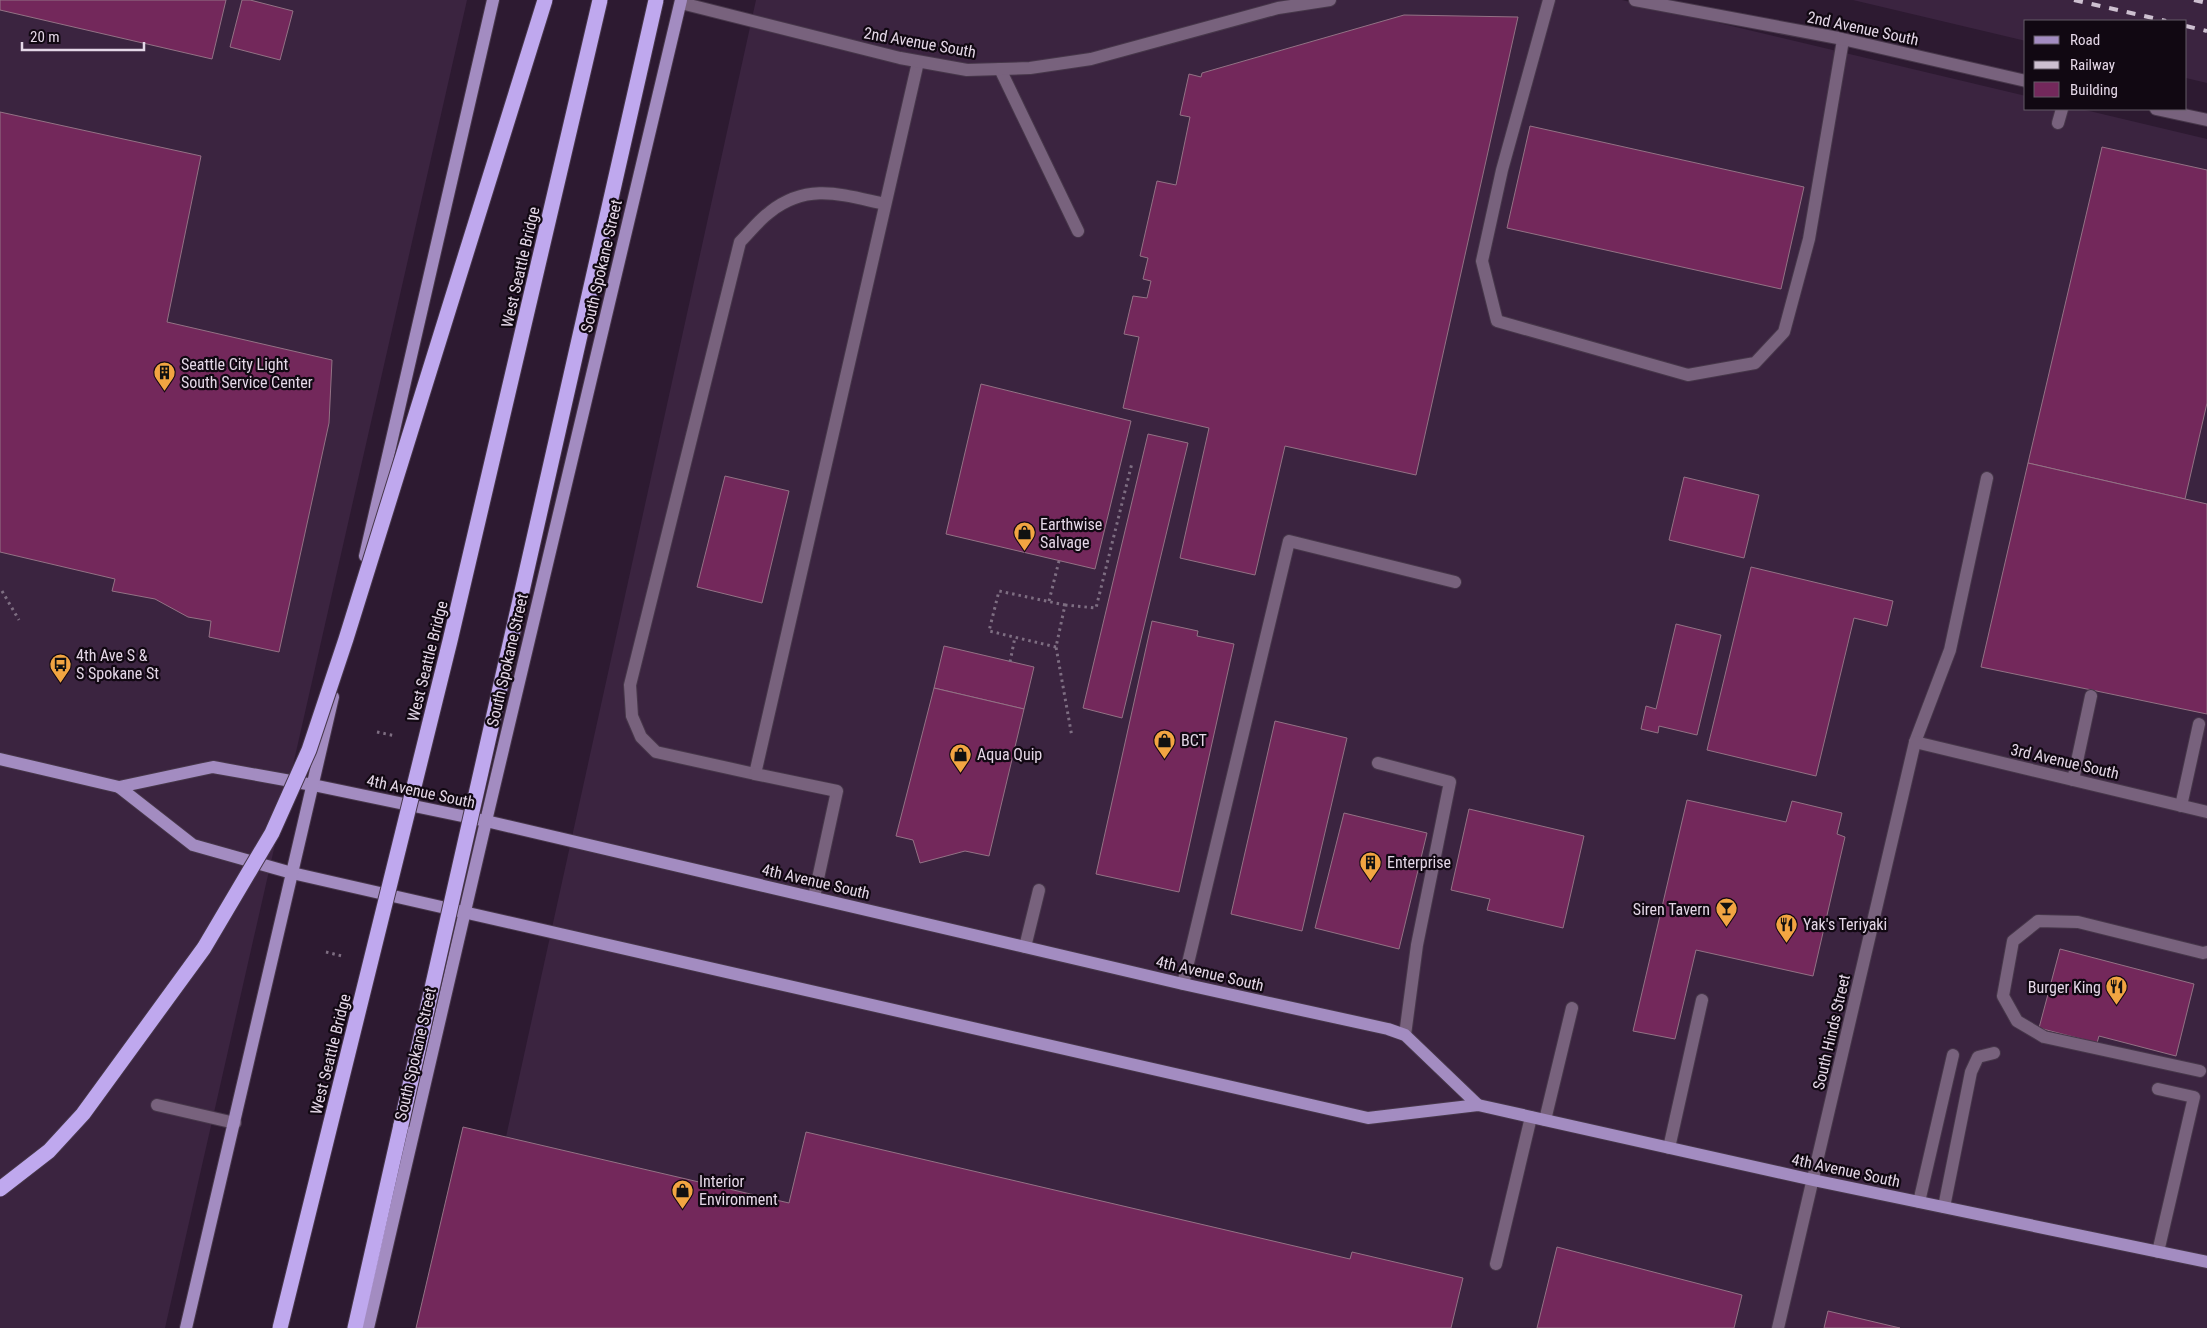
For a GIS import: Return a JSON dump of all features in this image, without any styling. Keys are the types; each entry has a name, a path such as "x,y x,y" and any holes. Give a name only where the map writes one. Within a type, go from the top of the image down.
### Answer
{"highway":[{"path":"0,1189 49,1151 83,1114 204,948 272,833 309,750 346,639 545,0"},
{"name":"West Seattle Bridge","path":"280,1328 450,641 600,0"},
{"path":"355,1328 656,0"}],"main road":[{"path":"186,1328 235,1123 493,0"},
{"name":"South Spokane Street","path":"368,1328 677,1"},
{"name":"4th Avenue South","path":"0,760 119,787 213,767 313,785 486,820 1406,1035"},
{"name":"4th Avenue South","path":"119,787 193,845 292,873 1368,1118 1478,1105 1813,1180 2207,1262"},
{"path":"1406,1035 1478,1105"}],"street":[{"name":"2nd Avenue South","path":"677,1 918,62 967,70 1030,68 1091,59 1278,8 1330,0"},
{"path":"1549,0 1502,170 1482,261 1496,321 1688,375 1756,364 1784,332 1809,239 1844,40"},
{"name":"2nd Avenue South","path":"1635,0 1844,40 2024,81"},
{"path":"756,774 918,62"},
{"path":"1000,69 1078,231"},
{"path":"2058,123 2062,110"},
{"path":"2161,110 2207,120"},
{"path":"814,897 837,791 656,752 641,737 632,716 630,685 740,242 770,211 800,196 826,192 885,204"},
{"name":"South Hinds Street","path":"1778,1328 1915,742 1950,650 1987,478"},
{"path":"1183,984 1289,541 1455,582"},
{"path":"2073,780 2091,696"},
{"path":"2181,806 2199,724"},
{"name":"3rd Avenue South","path":"1915,742 2207,812"},
{"path":"1378,763 1450,782 1417,944 1406,1035"},
{"path":"1025,947 1038,890"},
{"path":"2200,1071 2044,1036 2017,1021 2003,996 2013,941 2038,921 2078,922 2195,951 2207,952"},
{"path":"1669,1148 1702,1000"},
{"path":"1545,1120 1572,1008"},
{"path":"1944,1207 1971,1072 1978,1057 1994,1053"},
{"path":"1919,1202 1953,1055"},
{"path":"2158,1089 2194,1097 2158,1252"},
{"path":"157,1105 235,1123"},
{"path":"1496,1264 1531,1116"}],"path":[{"path":"1056,647 989,631 999,591 1065,605 1096,608 1132,463"},
{"path":"1050,601 1059,561"},
{"path":"2,590 19,620"},
{"path":"1065,605 1056,647 1072,737"},
{"path":"1010,662 1015,638"}],"shaded area":[{"path":"0,0 467,0 165,1328 0,1328"},
{"path":"756,0 1622,0 2024,96 2024,110 2085,110 2207,139 2207,1328 464,1328"},
{"path":"1853,0 2207,0 2207,83 2187,78 2187,20 2024,20 2024,41"}],"building":[{"path":"0,0 226,0 212,59 0,10"},
{"path":"242,0 250,0 293,11 280,60 230,47"},
{"path":"1404,15 1518,17 1416,475 1285,446 1255,575 1180,558 1209,428 1123,408 1139,337 1124,334 1133,296 1147,298 1151,281 1143,279 1148,258 1140,256 1157,181 1176,185 1190,117 1180,115 1189,74 1201,77 1202,73"},
{"name":"Seattle City Light South Service Center","path":"0,112 201,156 167,322 332,360 329,423 279,652 209,637 211,621 188,617 155,599 112,591 115,579 0,552"},
{"path":"1530,126 1804,187 1781,289 1507,228"},
{"path":"2102,147 2207,170 2207,403 2185,499 2028,463"},
{"path":"981,384 1131,421 1095,569 946,534"},
{"path":"1148,434 1188,443 1122,718 1083,708"},
{"path":"2028,463 2207,504 2207,714 1981,667"},
{"path":"725,476 789,491 762,603 697,587"},
{"path":"1684,477 1759,495 1744,558 1669,540"},
{"path":"1751,567 1893,601 1887,626 1854,618 1816,776 1707,750"},
{"name":"BCT","path":"1152,621 1198,631 1197,636 1234,644 1179,892 1096,874"},
{"path":"1676,624 1721,635 1697,735 1659,726 1658,733 1641,729 1646,706 1656,709"},
{"path":"944,646 1034,667 1024,709 934,688"},
{"name":"Aqua Quip","path":"934,688 1024,709 989,856 965,851 920,863 913,840 896,836"},
{"path":"1275,721 1347,738 1302,931 1231,914"},
{"path":"1687,800 1786,822 1792,801 1842,813 1837,834 1845,837 1813,976 1696,950 1675,1039 1633,1031"},
{"path":"1469,809 1584,836 1563,928 1487,910 1490,899 1451,890"},
{"name":"Enterprise","path":"1344,813 1427,833 1399,949 1315,928"},
{"name":"Burger King","path":"2060,949 2194,984 2176,1056 2099,1036 2097,1043 2039,1028"},
{"path":"463,1127 789,1203 806,1132 1350,1259 1352,1252 1463,1278 1451,1328 416,1328"},
{"path":"1557,1247 1742,1295 1734,1328 1537,1328"},
{"path":"1828,1311 1900,1328 1824,1328"}],"railway":[{"path":"2074,0 2162,20"},
{"path":"2194,0 2207,3"},
{"path":"2187,26 2207,31"}],"place":[{"name":"Seattle City Light South Service Center","path":"165,392"},
{"name":"Earthwise Salvage","path":"1024,552"},
{"name":"4th Ave S & S Spokane St","path":"60,683"},
{"name":"BCT","path":"1165,759"},
{"name":"Aqua Quip","path":"961,773"},
{"name":"Enterprise","path":"1371,881"},
{"name":"Siren Tavern","path":"1726,928"},
{"name":"Yak's Teriyaki","path":"1787,943"},
{"name":"Burger King","path":"2117,1006"},
{"name":"Interior Environment","path":"683,1209"}]}
